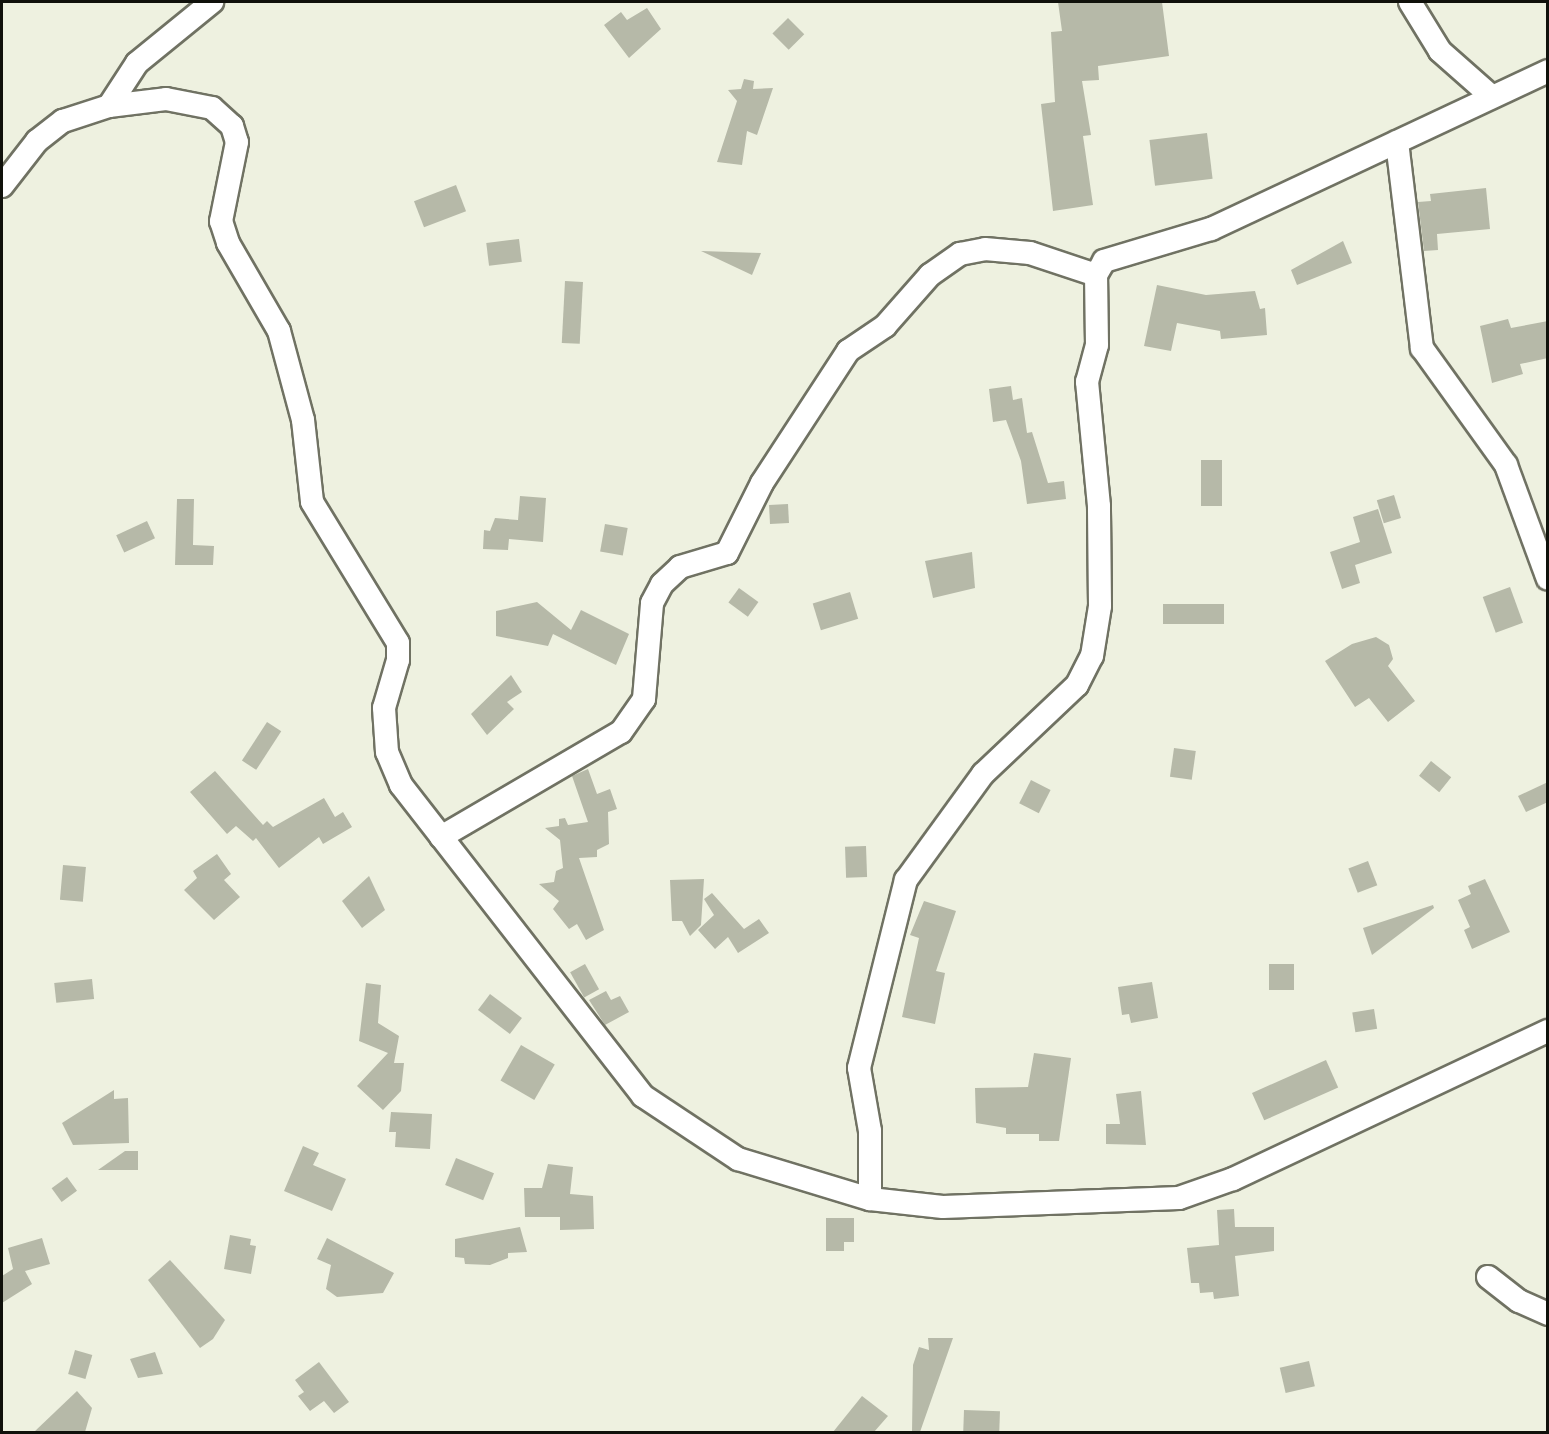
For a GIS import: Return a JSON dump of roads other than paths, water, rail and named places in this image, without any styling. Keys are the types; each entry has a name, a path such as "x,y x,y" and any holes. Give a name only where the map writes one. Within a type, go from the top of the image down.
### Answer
{"street":[{"path":"109,106 136,63 212,2"},
{"path":"1410,2 1440,51 1491,96"},
{"path":"870,1199 870,1131 859,1068 906,880 982,774 1077,685 1092,656 1100,606 1099,506 1086,382 1097,345 1096,275 1104,261 1121,253 1211,229 1548,71"},
{"path":"2,186 37,141 63,121 109,106 166,99 212,108 231,126 237,142 221,221 228,243 279,331 303,420 312,502 398,643 384,708 387,752 401,785 643,1096 738,1158 870,1199 996,1207 1179,1198 1233,1179 1548,1031"},
{"path":"1397,142 1422,348 1506,465 1548,579"},
{"path":"441,837 621,732 644,699 652,603 662,584 680,567 727,553 762,483 848,351 885,326 930,275 960,254 985,249 1030,253 1096,275"},
{"path":"1488,1276 1519,1301 1548,1314"}]}
